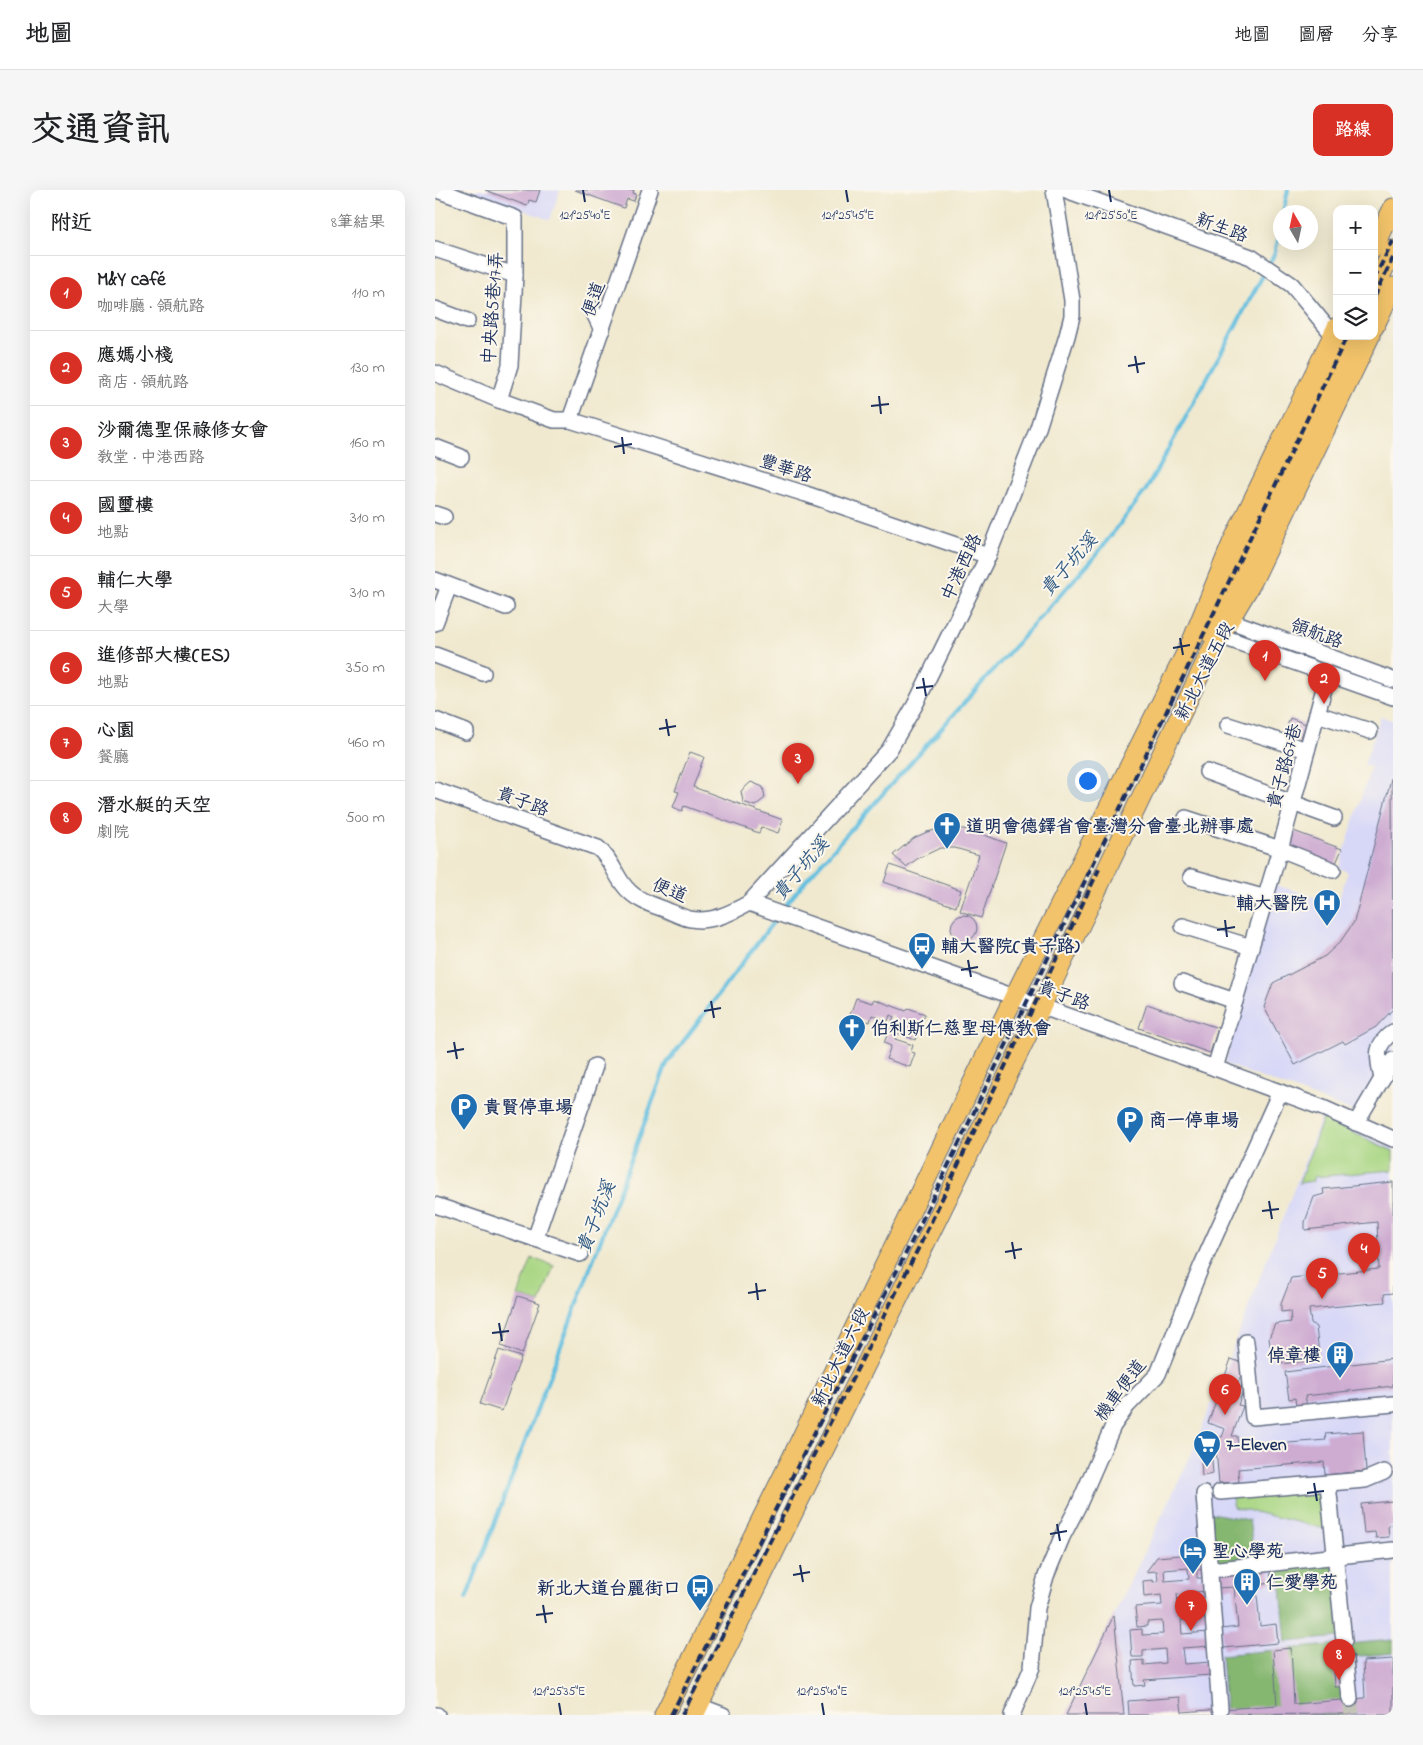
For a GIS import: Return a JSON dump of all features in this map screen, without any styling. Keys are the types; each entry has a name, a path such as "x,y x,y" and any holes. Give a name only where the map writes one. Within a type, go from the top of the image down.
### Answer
{"main road":[{"path":"1378,240 1393,208"},
{"path":"1378,281 1393,250"},
{"path":"1378,318 1393,287"},
{"name":"新北大道五段","path":"1041,1007 1212,636 1232,543 1339,340"},
{"name":"新北大道五段","path":"1014,997 1212,636 1252,582 1368,340"},
{"name":"新北大道六段","path":"664,1715 782,1477 1014,997"},
{"name":"新北大道六段","path":"697,1711 1041,1007"}],"street":[{"path":"435,195 437,190"},
{"name":"中央路5巷17弄","path":"437,190 515,218 515,275 510,365 499,400"},
{"name":"便道","path":"570,420 602,330 625,252 650,190"},
{"name":"中港西路","path":"749,903 889,750 915,705 988,556 1038,428 1072,316 1071,291 1054,190"},
{"name":"新生路","path":"1066,190 1256,260 1281,276 1333,329"},
{"path":"435,249 515,275"},
{"path":"435,308 467,321"},
{"path":"592,309 602,330"},
{"name":"新生路","path":"1343,340 1356,364"},
{"name":"豐華路","path":"435,373 499,400 554,420 570,420 799,491 988,556"},
{"path":"435,447 461,457"},
{"path":"435,623 442,583 507,607"},
{"name":"領航路","path":"1212,636 1393,697"},
{"name":"領航路","path":"1212,636 1393,680"},
{"path":"435,655 483,673"},
{"name":"貴子路67巷","path":"1215,1068 1266,898 1328,674"},
{"path":"1317,714 1370,731"},
{"path":"435,720 466,732"},
{"path":"1228,725 1307,750"},
{"path":"1207,772 1334,818"},
{"name":"貴子路","path":"435,790 598,848"},
{"path":"1185,818 1280,849 1333,870"},
{"name":"便道","path":"598,848 607,856 621,883 630,893 643,901 690,919 706,919 721,916 749,903"},
{"path":"1191,877 1266,898"},
{"name":"貴子路","path":"749,903 1215,1068 1323,1108 1393,1139"},
{"path":"1183,926 1251,947"},
{"path":"1182,983 1235,1001"},
{"path":"1383,1079 1378,1049 1385,1038 1393,1032"},
{"path":"1356,1123 1393,1060"},
{"path":"535,1239 595,1066"},
{"name":"機車便道","path":"1012,1715 1032,1667 1037,1608 1046,1576 1062,1537 1079,1504 1113,1426 1127,1406 1158,1374 1201,1267 1280,1092"},
{"path":"435,1205 579,1254"},
{"path":"1246,1342 1253,1417 1383,1407"},
{"path":"1221,1492 1365,1480 1384,1472"},
{"path":"1328,1484 1335,1556 1346,1619 1344,1641"},
{"path":"1204,1494 1220,1710"},
{"path":"1210,1570 1335,1556 1373,1555 1393,1550"},
{"path":"1346,1660 1350,1699"},
{"path":"697,1711 723,1715"}],"shaded area":[{"path":"469,190 560,190 550,220"},
{"name":"輔大醫院","path":"1381,716 1393,721 1393,1064 1365,1116 1225,1064 1273,884 1337,904 1348,872 1339,868 1371,767 1364,765"},
{"path":"1322,1116 1393,1148 1393,1715 1066,1715 1193,1451"}],"green space":[{"path":"1323,1119 1393,1151 1393,1170 1313,1177 1313,1181 1299,1183"},
{"path":"532,1258 554,1266 540,1303 518,1296"},
{"path":"1325,1487 1330,1530 1234,1507 1231,1494"},
{"path":"1211,1513 1249,1520 1253,1547 1233,1565 1215,1567"},
{"path":"1333,1560 1340,1637 1286,1642 1279,1566"},
{"path":"1393,1640 1393,1653 1349,1657 1348,1644"},
{"path":"1342,1644 1348,1715 1226,1715 1221,1655"}],"building":[{"path":"485,190 540,190 536,202 529,200 527,206"},
{"path":"575,190 634,190 633,193 636,194 634,201 627,199 624,208"},
{"path":"1290,718 1306,724 1299,743 1283,737"},
{"path":"690,752 704,757 693,787 783,820 778,833 761,827 759,833 684,806 682,811 673,807 679,792 675,791"},
{"path":"1392,775 1393,1009 1376,1027 1345,1044 1343,1041 1295,1065 1264,1007 1273,983 1325,956 1340,942 1354,922"},
{"path":"751,782 763,787 765,798 755,806 743,802 741,791"},
{"path":"955,828 971,830 1006,843 981,918 960,911 979,855 955,848 940,848 917,859 906,867 893,855 914,838 927,832"},
{"path":"1291,830 1342,849 1334,868 1284,849"},
{"path":"890,865 961,890 956,907 884,882"},
{"path":"964,915 973,919 977,928 973,937 964,941 955,937 951,928 955,919"},
{"path":"856,998 872,1003 874,999 906,1011 908,1008 925,1014 915,1040 898,1033 895,1039 913,1045 911,1052 915,1053 910,1067 886,1059 891,1046 884,1043 894,1017 890,1015 888,1021 872,1015 870,1022 850,1015"},
{"path":"1147,1004 1218,1028 1210,1053 1139,1028"},
{"path":"1393,1182 1393,1293 1384,1294 1385,1302 1309,1309 1311,1323 1316,1327 1319,1354 1314,1356 1315,1360 1280,1364 1270,1345 1269,1338 1275,1324 1291,1322 1290,1311 1281,1312 1281,1304 1291,1278 1379,1269 1377,1222 1305,1230 1305,1222 1314,1197 1324,1194 1323,1189"},
{"path":"518,1296 540,1303 522,1354 501,1346"},
{"path":"499,1350 521,1357 502,1411 480,1404"},
{"path":"1231,1359 1243,1363 1237,1386 1244,1388 1238,1405 1243,1406 1232,1436 1237,1436 1238,1447 1326,1440 1325,1434 1363,1431 1366,1471 1325,1475 1324,1462 1238,1469 1239,1482 1219,1483 1215,1438 1222,1437 1225,1429 1208,1423"},
{"name":"倬章樓","path":"1393,1359 1393,1386 1305,1396 1307,1406 1296,1407 1295,1398 1289,1399 1285,1372"},
{"name":"7-Eleven","path":"1212,1460 1213,1474 1202,1476 1201,1462"},
{"path":"1393,1501 1393,1525 1388,1526 1389,1537 1376,1538 1375,1532 1364,1533 1361,1504"},
{"path":"1203,1553 1204,1569 1197,1570 1197,1578 1205,1578 1206,1591 1177,1594 1178,1603 1207,1601 1209,1618 1181,1620 1182,1634 1209,1632 1211,1646 1182,1648 1184,1664 1211,1662 1211,1675 1144,1680 1145,1685 1134,1686 1132,1661 1144,1660 1144,1665 1166,1663 1165,1649 1143,1651 1143,1657 1132,1657 1130,1630 1142,1629 1142,1635 1163,1634 1162,1621 1147,1622 1147,1626 1137,1627 1135,1607 1162,1605 1161,1595 1144,1597 1143,1581 1158,1581 1157,1571 1146,1572 1157,1557","holes":["1188,1568 1189,1579 1165,1581 1164,1570"]},
{"name":"仁愛學苑","path":"1270,1567 1271,1583 1256,1585 1260,1626 1276,1624 1278,1643 1223,1648 1221,1629 1238,1627 1234,1587 1218,1588 1217,1572"},
{"path":"1114,1615 1124,1715 1066,1715"},
{"path":"1291,1648 1294,1704 1365,1698 1363,1661 1393,1659 1393,1715 1129,1715 1128,1701 1180,1697 1182,1712 1277,1705 1273,1650"},
{"path":"1334,1672 1343,1672 1344,1687 1335,1687"}],"waterway":[{"name":"貴子坑溪","path":"1285,205 1288,190"},
{"name":"貴子坑溪","path":"1269,264 1276,250"},
{"name":"貴子坑溪","path":"781,911 806,880 1096,555 1146,490 1266,270"},
{"name":"貴子坑溪","path":"466,1599 667,1063 777,917"}],"tunnel":[{"path":"1350,1699 1352,1715"}],"railway":[{"path":"1378,271 1393,241"},
{"path":"1375,295 1393,258"},
{"path":"671,1715 912,1241 1345,340"},
{"path":"682,1715 920,1245 1100,867"}],"place":[{"name":"M&Y café","path":"1265,681"},
{"name":"應媽小棧","path":"1324,704"},
{"name":"沙爾德聖保祿修女會","path":"798,784"},
{"name":"道明會德鐸省會臺灣分會臺北辦事處","path":"947,850"},
{"name":"輔大醫院","path":"1327,927"},
{"name":"輔大醫院(貴子路)","path":"922,970"},
{"name":"伯利斯仁慈聖母傳教會","path":"852,1052"},
{"name":"貴賢停車場","path":"464,1131"},
{"name":"商一停車場","path":"1130,1144"},
{"name":"國璽樓","path":"1364,1274"},
{"name":"輔仁大學","path":"1322,1299"},
{"name":"倬章樓","path":"1340,1379"},
{"name":"進修部大樓(ES)","path":"1225,1415"},
{"name":"7-Eleven","path":"1207,1468"},
{"name":"聖心學苑","path":"1193,1575"},
{"name":"仁愛學苑","path":"1247,1606"},
{"name":"新北大道台麗街口","path":"700,1612"},
{"name":"心園","path":"1191,1631"},
{"name":"潛水艇的天空","path":"1339,1680"}]}
